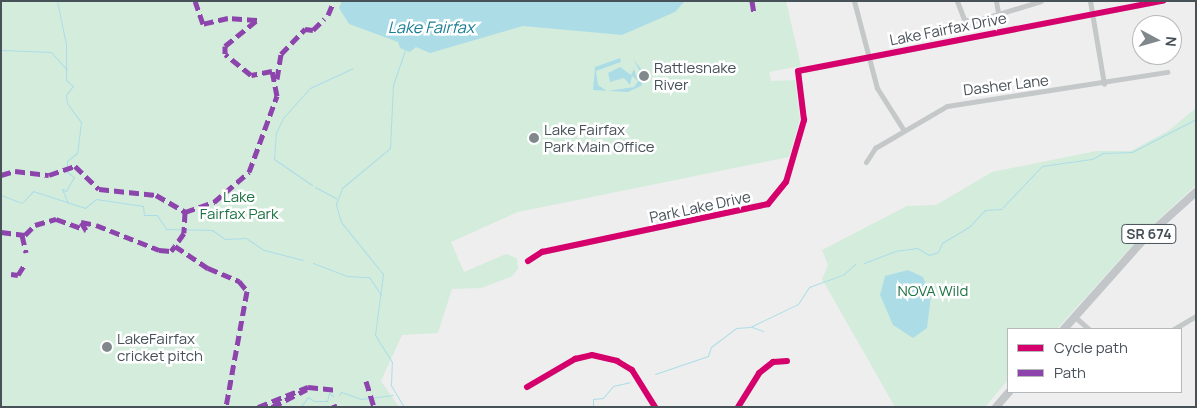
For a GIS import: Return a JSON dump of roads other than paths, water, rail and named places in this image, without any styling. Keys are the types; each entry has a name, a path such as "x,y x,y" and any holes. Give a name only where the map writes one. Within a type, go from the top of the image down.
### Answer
{"main road":[{"name":"SR 674","path":"1065,328 1158,224 1196,192"},
{"path":"996,407 1008,393"}],"street":[{"path":"854,1 871,57 877,88 903,129"},
{"path":"957,1 964,19 972,22 998,12 1041,1"},
{"path":"996,1 998,12"},
{"path":"1090,1 1090,14 1104,84"},
{"name":"Lake Fairfax Drive","path":"798,71 1162,1"},
{"name":"Park Lake Drive","path":"528,261 542,252 768,204 786,182 804,120 798,71"},
{"name":"Dasher Lane","path":"866,162 875,148 925,114 957,104 1104,84 1167,72"},
{"path":"1176,328 1196,316"},
{"path":"1075,317 1088,328"},
{"path":"527,387 575,359 592,355 617,361 632,370 656,407"},
{"path":"738,407 759,373 773,362 787,361"}],"water":[{"name":"Lake Fairfax","path":"342,1 685,1 675,12 622,35 523,26 430,53 416,47 410,52 400,48 398,42 349,24 339,8"},
{"path":"620,58 621,62 596,71 598,85 607,91 593,90 595,67"},
{"path":"633,59 646,75 641,86 628,92 608,91 634,87 642,75"},
{"path":"620,67 631,75 634,69 638,81 632,76 630,85 624,78 610,82 608,73"},
{"path":"908,270 923,277 931,296 927,328 913,338 893,325 880,295 885,276"}],"waterway":[{"path":"57,1 66,44 66,80 73,86 66,95 67,103 81,122 77,153 67,161 67,172 74,177 66,191 62,189 68,203"},
{"path":"1,50 51,52 67,70"},
{"path":"404,407 391,385 392,362 375,335 383,274 341,222 336,204 342,188 390,148 393,85 405,50"},
{"path":"312,185 274,159 276,133 283,118 310,88 353,68"},
{"path":"864,263 895,251 917,248 929,255 938,252 942,243 970,226 985,210 1001,209 1042,166 1092,159 1103,153 1132,152 1196,119"},
{"path":"315,187 336,198"},
{"path":"1,195 22,203 33,191 85,208 96,199 143,206 144,215 157,215 166,229 212,230 225,239 246,238 264,250 303,260"},
{"path":"313,263 347,276 369,277 381,295"},
{"path":"655,374 708,356 711,347 736,328 750,327 798,304 809,287 844,274 855,264"},
{"path":"752,327 763,331"},
{"path":"593,407 593,399 603,398 613,386 630,382"},
{"path":"339,395 341,392 361,399 393,395"},
{"path":"292,407 301,406 308,397 314,401 327,401 329,393 333,396"}],"place":[{"name":"Rattlesnake River","path":"644,76"},
{"name":"Lake Fairfax Park Main Office","path":"534,138"},
{"name":"LakeFairfax cricket pitch","path":"107,347"}],"park label":[{"name":"Lake Fairfax Park","path":"239,204"},
{"name":"NOVA Wild","path":"933,291"}]}
